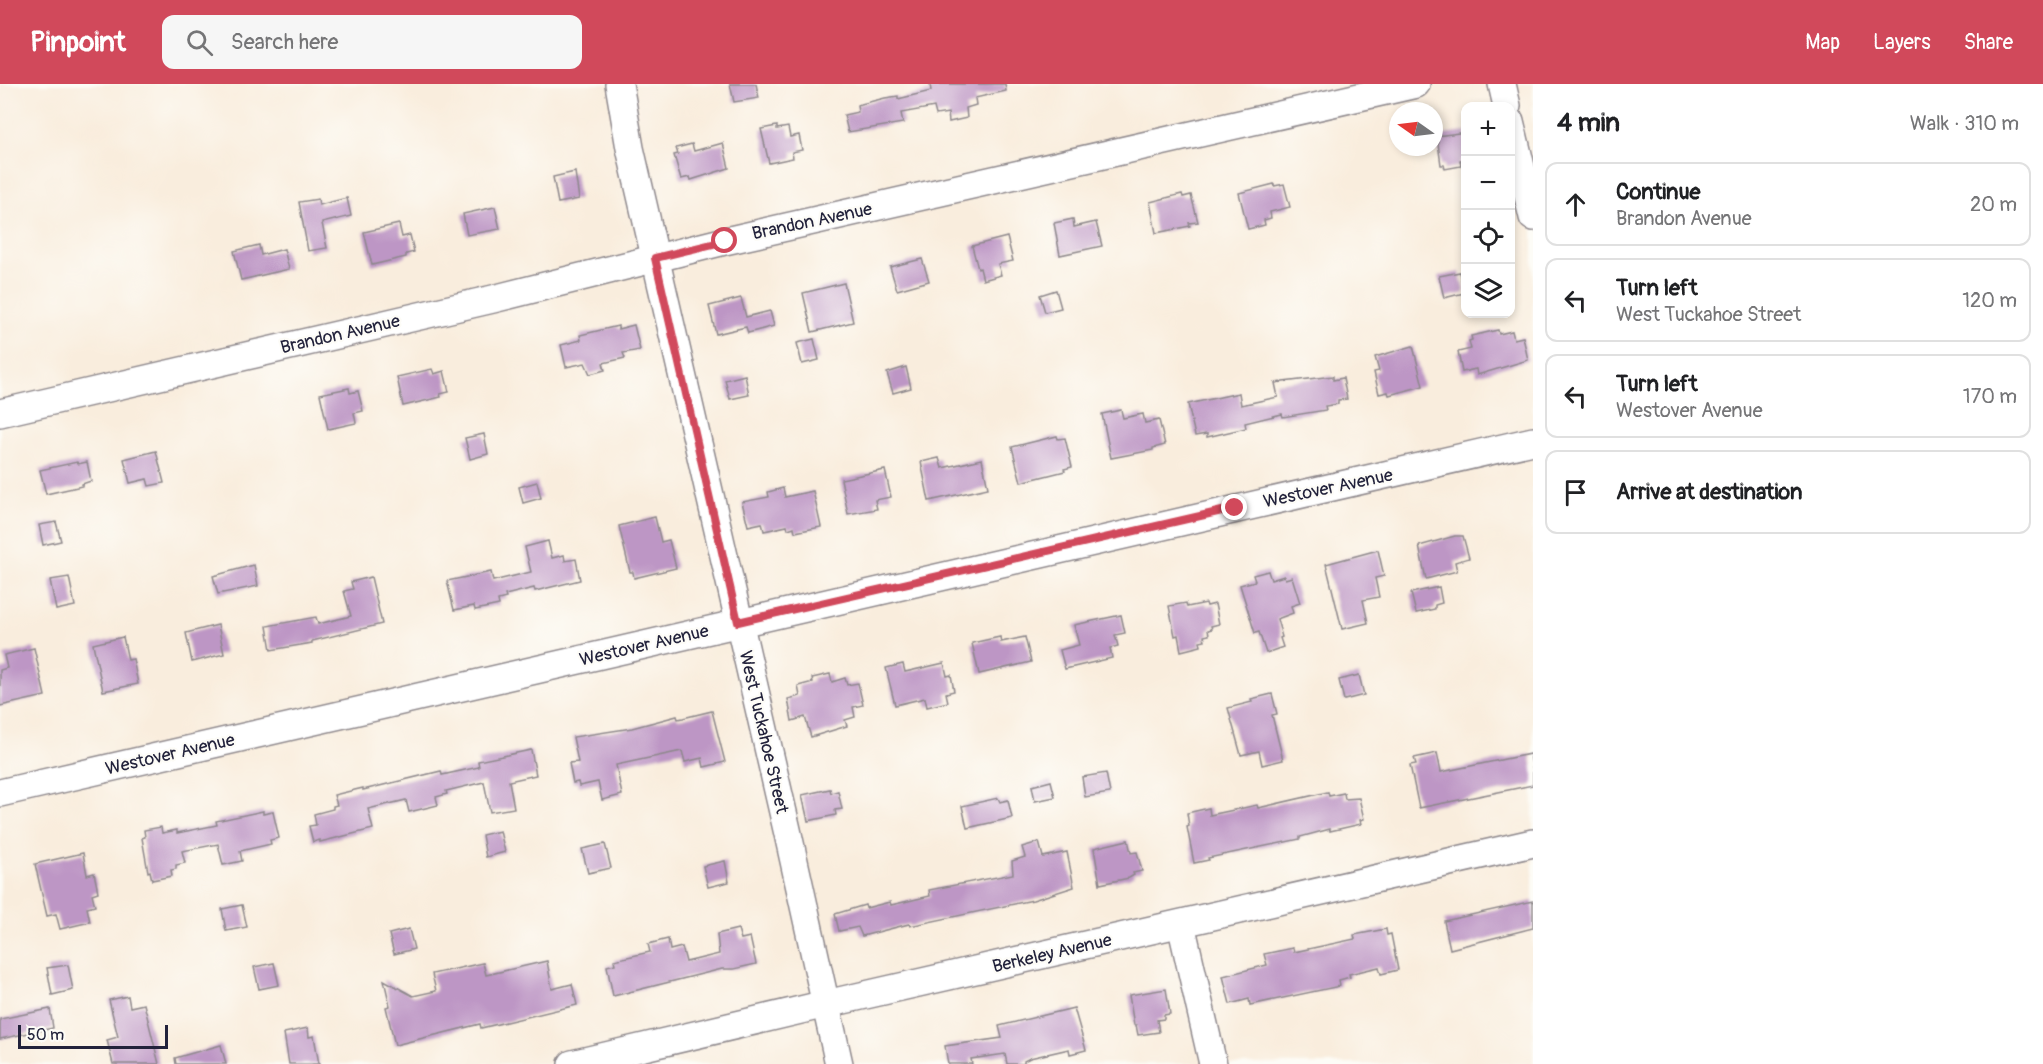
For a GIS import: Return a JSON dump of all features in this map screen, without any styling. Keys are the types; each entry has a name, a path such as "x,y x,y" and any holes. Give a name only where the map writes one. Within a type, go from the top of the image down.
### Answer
{"street":[{"name":"West Tuckahoe Street","path":"619,84 630,148 839,1064"},
{"name":"Brandon Avenue","path":"0,413 493,299 655,258 1416,84"},
{"path":"1502,84 1506,102"},
{"path":"1515,143 1533,217"},
{"name":"Westover Avenue","path":"0,793 1533,441"},
{"name":"Berkeley Avenue","path":"572,1064 1533,843"},
{"path":"1181,924 1213,1064"}],"building":[{"path":"730,84 756,84 759,98 734,102"},
{"path":"930,84 1005,84 1006,91 975,98 976,105 966,108 967,118 949,122 948,113 936,115 934,107 901,113 903,123 848,132 844,115 858,112 857,105 931,91"},
{"path":"777,126 777,129 788,127 790,137 799,135 802,150 792,152 793,158 769,163 761,129"},
{"path":"1461,133 1461,166 1445,169 1444,165 1441,165 1440,156 1443,156 1443,135"},
{"path":"723,143 729,168 691,180 690,177 681,179 674,155 678,154 676,148 692,144 694,151"},
{"path":"575,172 579,199 558,203 553,177"},
{"path":"1274,184 1274,186 1284,184 1290,207 1270,212 1271,218 1264,220 1265,225 1248,229 1239,193"},
{"path":"1182,194 1183,197 1191,195 1198,222 1189,223 1190,226 1156,233 1150,202"},
{"path":"347,198 351,216 322,223 327,248 308,251 299,202 318,199 319,205"},
{"path":"495,207 500,229 467,235 463,214"},
{"path":"1073,219 1074,227 1096,222 1102,246 1060,255 1054,223"},
{"path":"399,224 402,237 410,235 414,252 406,254 406,257 372,265 364,232"},
{"path":"1007,237 1013,261 998,264 1001,275 983,280 972,246"},
{"path":"259,245 261,255 284,249 289,269 241,280 234,251"},
{"path":"922,259 929,281 897,290 890,267"},
{"path":"1460,272 1461,294 1444,298 1439,276"},
{"path":"844,283 853,322 812,332 803,293"},
{"path":"1056,290 1061,308 1045,312 1040,295"},
{"path":"741,298 746,317 770,311 774,326 748,333 746,327 716,334 709,306"},
{"path":"634,325 640,350 623,353 625,358 603,363 605,370 590,374 585,363 566,367 561,345 581,340 580,335 618,326 618,329"},
{"path":"1498,330 1499,334 1512,331 1514,339 1523,337 1528,360 1477,375 1476,369 1462,372 1458,352 1471,349 1469,341 1472,340 1471,336"},
{"path":"814,339 819,360 802,364 797,343"},
{"path":"1413,346 1423,386 1389,395 1388,392 1379,394 1374,372 1379,371 1375,357"},
{"path":"906,367 911,388 893,393 887,373"},
{"path":"432,369 434,374 444,371 449,392 440,394 441,397 403,406 397,377"},
{"path":"745,375 749,395 730,399 725,380"},
{"path":"1333,376 1333,380 1343,378 1347,399 1338,400 1338,404 1325,406 1326,410 1283,417 1282,414 1245,423 1246,428 1207,437 1207,434 1195,436 1188,404 1239,393 1241,405 1278,397 1275,383"},
{"path":"349,388 350,393 358,391 363,411 354,413 356,423 328,429 320,394"},
{"path":"1121,410 1123,418 1143,414 1145,423 1159,420 1165,445 1153,448 1153,450 1111,458 1102,414"},
{"path":"484,434 488,454 470,459 465,438"},
{"path":"1057,436 1058,439 1065,438 1072,467 1064,469 1065,471 1021,482 1012,447"},
{"path":"156,451 164,483 149,486 147,479 130,483 124,459"},
{"path":"939,458 942,468 982,459 988,488 929,501 921,462"},
{"path":"77,462 78,464 87,462 91,481 82,486 46,494 40,470"},
{"path":"885,470 891,497 875,500 877,509 848,514 841,479"},
{"path":"537,482 541,498 523,503 519,487"},
{"path":"783,488 785,497 813,491 821,527 795,532 794,527 788,529 787,526 764,531 762,523 748,526 742,502 769,497 768,492"},
{"path":"655,517 661,542 669,540 676,568 634,578 633,572 630,572 619,526"},
{"path":"56,522 61,541 43,545 39,525"},
{"path":"1463,536 1469,558 1455,562 1457,571 1426,579 1419,546"},
{"path":"548,541 552,558 564,555 565,561 576,559 580,580 535,591 534,588 505,595 506,598 498,600 499,605 475,610 474,606 454,610 447,581 491,572 493,581 531,572 525,547"},
{"path":"1378,550 1384,576 1375,578 1379,597 1363,600 1368,623 1342,629 1326,564"},
{"path":"254,565 258,586 218,594 213,576"},
{"path":"1268,571 1271,580 1284,576 1285,579 1292,577 1300,603 1291,606 1293,613 1277,619 1283,647 1266,653 1259,632 1255,633 1240,585 1255,581 1253,575"},
{"path":"69,577 75,606 56,610 50,580"},
{"path":"371,577 382,624 312,641 312,643 271,650 267,626 316,617 318,624 351,616 344,591 353,589 351,582"},
{"path":"1439,587 1442,603 1435,605 1435,609 1416,613 1411,593"},
{"path":"1186,603 1187,607 1206,603 1207,606 1215,604 1219,624 1211,626 1212,629 1208,630 1209,635 1204,636 1205,640 1200,641 1201,646 1181,651 1178,635 1175,636 1169,606"},
{"path":"1121,615 1125,633 1115,635 1118,646 1110,648 1112,658 1065,669 1060,650 1079,645 1074,625"},
{"path":"218,625 224,654 192,662 186,633"},
{"path":"123,637 128,660 133,659 138,684 103,691 93,644"},
{"path":"1000,637 1001,642 1025,637 1031,662 979,674 972,643"},
{"path":"34,648 45,696 0,706 0,670 7,668 4,655"},
{"path":"944,663 947,676 951,675 954,691 946,693 948,702 927,707 925,698 895,705 886,668 903,664 905,672"},
{"path":"830,674 832,682 845,678 847,685 858,683 863,705 853,707 855,717 845,720 847,726 811,737 805,717 792,721 788,699 800,696 798,686 813,682 812,678"},
{"path":"1359,675 1364,695 1344,700 1339,680"},
{"path":"1272,694 1277,714 1272,715 1283,760 1262,765 1259,751 1241,755 1228,708"},
{"path":"712,711 725,762 704,767 702,758 685,762 682,751 616,765 622,795 602,800 598,782 579,786 578,782 573,783 569,763 578,762 573,737 632,728 677,716 678,719"},
{"path":"531,750 536,775 509,781 514,808 490,812 484,782 446,791 447,794 436,797 438,805 409,812 406,800 368,809 373,829 313,842 309,826 316,825 314,814 333,809 333,806 337,805 334,795 441,771 442,775 479,767 478,761"},
{"path":"1437,753 1441,772 1530,754 1533,785 1419,808 1410,765 1416,764 1414,758"},
{"path":"1106,773 1110,793 1085,797 1082,777"},
{"path":"1051,781 1055,797 1035,801 1032,786"},
{"path":"830,789 831,793 838,791 842,809 835,810 836,815 808,821 802,795"},
{"path":"1328,792 1329,796 1344,793 1345,799 1359,798 1364,819 1360,820 1361,824 1330,831 1330,829 1300,837 1300,839 1194,863 1187,827 1189,826 1187,813 1209,808 1210,815 1257,805 1258,808"},
{"path":"998,798 1000,802 1008,800 1012,818 967,828 962,806"},
{"path":"263,811 263,814 273,812 279,838 270,840 271,844 240,851 242,861 223,865 218,844 182,851 185,863 176,865 176,869 171,870 172,876 152,880 150,871 148,872 142,838 145,837 144,830 161,827 162,833 177,830 177,833 217,825 216,821"},
{"path":"500,831 505,852 486,857 482,835"},
{"path":"1128,840 1131,853 1137,852 1142,871 1133,873 1134,875 1129,878 1100,884 1094,848"},
{"path":"1039,842 1043,857 1067,852 1074,887 1033,900 910,926 909,924 862,936 858,927 839,931 835,914 865,905 866,908 890,902 891,905 930,896 929,890 1013,874 1012,861 1025,857 1022,847"},
{"path":"605,844 611,868 588,873 582,849"},
{"path":"83,853 87,875 94,873 98,892 92,894 95,906 87,908 90,922 60,929 56,914 47,916 35,864"},
{"path":"725,861 729,882 708,887 703,866"},
{"path":"1533,901 1533,928 1450,949 1444,921"},
{"path":"242,905 247,927 226,931 222,909"},
{"path":"409,929 414,949 394,954 389,934"},
{"path":"738,929 741,939 750,937 756,964 722,969 613,996 607,966 615,964 614,960 650,952 648,944 668,939 670,950 682,947 686,962 719,954 717,934"},
{"path":"1386,929 1387,935 1391,934 1398,970 1381,974 1379,967 1349,974 1350,977 1339,980 1340,986 1250,1005 1249,999 1230,1004 1223,976 1267,965 1264,954 1293,948 1294,952 1355,939 1354,935"},
{"path":"547,961 552,989 572,984 577,1005 481,1028 480,1024 395,1045 386,1007 390,1006 384,980 413,996 436,991 432,974 483,963 486,975"},
{"path":"274,963 279,985 259,989 254,967"},
{"path":"68,965 73,990 52,995 47,968"},
{"path":"1166,989 1170,1014 1164,1015 1164,1019 1157,1020 1159,1032 1138,1035 1129,995"},
{"path":"128,996 130,1007 144,1004 159,1064 113,1064 107,1040 118,1037 109,1000"},
{"path":"1074,1008 1086,1050 1070,1054 1069,1049 1030,1058 1024,1061 1024,1064 1007,1064 1005,1054 971,1059 972,1064 948,1064 945,1046 1002,1038 999,1026"},
{"path":"50,1009 53,1028 0,1039 0,1019"},
{"path":"308,1028 309,1037 314,1036 319,1064 289,1064 284,1033"},
{"path":"221,1045 226,1064 176,1064 175,1058"}],"route":[{"path":"725,241 655,258 738,622 1235,508"}]}
